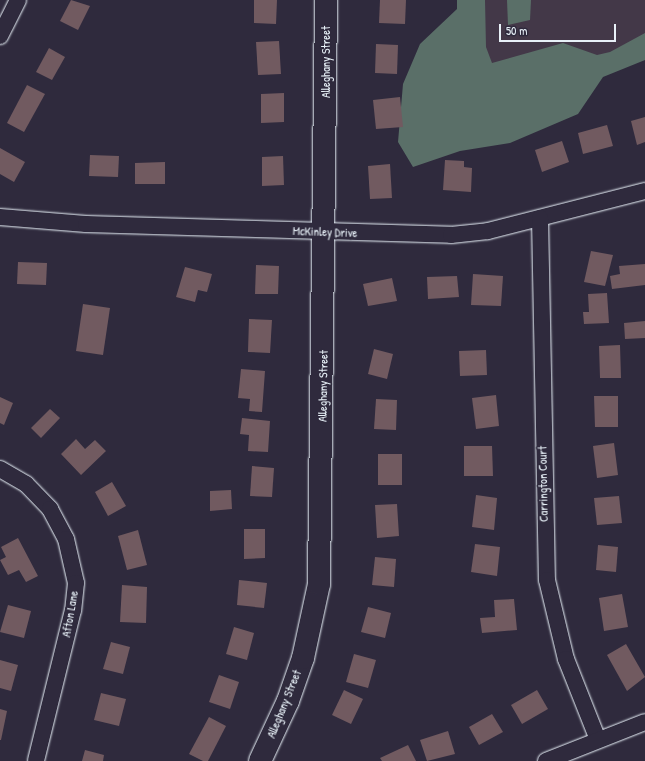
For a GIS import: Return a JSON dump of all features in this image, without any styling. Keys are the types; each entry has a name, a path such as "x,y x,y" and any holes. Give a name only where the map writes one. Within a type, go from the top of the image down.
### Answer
{"street":[{"path":"0,36 5,12 18,0"},
{"name":"Alleghany Street","path":"260,761 288,701 303,658 318,584 326,0"},
{"name":"McKinley Drive","path":"0,217 86,224 450,235 540,218 645,191"},
{"name":"Carrington Court","path":"540,218 547,580 564,652 598,740"},
{"name":"Afton Lane","path":"0,469 26,484 50,508 66,539 76,583 73,610 36,761"},
{"path":"546,761 645,722"}],"shaded area":[{"path":"461,0 645,0 645,60 461,115"}],"green space":[{"path":"457,0 485,0 486,47 492,63 563,43 597,55 610,52 645,33 645,60 603,77 578,114 510,143 460,151 413,167 398,142 403,84 420,44 457,9"},
{"path":"507,0 531,0 530,20 508,25"}],"building":[{"path":"71,0 90,6 78,30 60,21"},
{"path":"254,0 277,0 276,24 254,23"},
{"path":"380,0 406,0 405,24 379,23"},
{"path":"279,41 281,74 258,75 256,42"},
{"path":"376,44 398,45 397,74 375,73"},
{"path":"49,48 65,57 52,80 36,72"},
{"path":"27,85 45,94 24,132 7,123"},
{"path":"284,93 284,122 261,123 261,94"},
{"path":"400,97 403,127 376,129 373,100"},
{"path":"645,117 645,142 637,145 631,121"},
{"path":"607,125 613,146 583,154 578,133"},
{"path":"562,141 569,162 542,172 535,150"},
{"path":"0,148 25,162 14,182 0,174"},
{"path":"90,155 119,156 118,177 89,176"},
{"path":"283,156 284,185 262,186 262,157"},
{"path":"445,160 464,161 464,167 472,168 471,192 443,190"},
{"path":"165,162 165,184 135,184 135,163"},
{"path":"390,164 392,198 370,199 368,166"},
{"path":"591,251 613,255 605,286 584,282"},
{"path":"18,262 47,263 46,285 17,284"},
{"path":"645,264 645,285 612,289 610,276 620,274 619,266"},
{"path":"256,265 279,266 278,294 255,294"},
{"path":"185,267 212,274 207,292 198,290 195,302 176,297"},
{"path":"473,274 503,276 501,306 471,305"},
{"path":"457,276 459,297 428,299 427,277"},
{"path":"392,278 397,301 368,306 363,284"},
{"path":"607,293 609,323 584,324 583,312 589,312 588,294"},
{"path":"83,304 110,308 103,355 76,351"},
{"path":"249,319 272,320 270,353 248,352"},
{"path":"645,321 645,338 625,339 624,323"},
{"path":"620,345 621,378 600,378 599,346"},
{"path":"374,349 393,354 387,379 368,374"},
{"path":"486,350 487,375 460,376 459,351"},
{"path":"241,369 265,371 262,412 249,411 250,399 238,398"},
{"path":"496,395 499,426 476,429 472,398"},
{"path":"594,396 618,396 618,427 595,427"},
{"path":"0,397 13,403 4,425 0,423"},
{"path":"376,399 397,400 396,430 374,429"},
{"path":"50,409 60,418 41,438 31,428"},
{"path":"242,418 270,421 268,452 248,451 249,435 240,434"},
{"path":"76,439 85,449 95,440 106,451 81,475 61,454"},
{"path":"614,443 618,475 597,478 593,446"},
{"path":"464,446 492,446 493,476 464,476"},
{"path":"378,454 402,454 402,485 378,485"},
{"path":"252,466 274,468 272,497 250,496"},
{"path":"112,482 126,506 108,516 95,492"},
{"path":"231,490 232,509 210,511 210,491"},
{"path":"476,495 497,498 494,530 472,527"},
{"path":"619,496 622,523 597,525 594,498"},
{"path":"397,504 399,536 377,538 375,505"},
{"path":"244,529 265,529 265,558 244,559"},
{"path":"138,530 147,565 127,570 118,536"},
{"path":"18,538 38,576 26,582 19,570 8,575 0,560 6,557 1,547"},
{"path":"475,544 500,547 497,576 471,572"},
{"path":"598,545 618,547 616,572 596,570"},
{"path":"375,557 396,559 394,587 372,585"},
{"path":"239,580 267,583 264,608 237,605"},
{"path":"122,585 147,587 146,623 120,622"},
{"path":"622,594 628,627 604,631 599,598"},
{"path":"514,599 517,630 482,633 480,618 495,617 494,600"},
{"path":"8,605 31,611 24,638 0,632"},
{"path":"368,607 391,613 385,638 361,632"},
{"path":"234,627 254,633 247,660 226,654"},
{"path":"111,642 130,647 123,674 103,669"},
{"path":"626,644 645,677 627,691 607,655"},
{"path":"354,654 376,660 368,688 346,682"},
{"path":"0,660 18,665 11,691 0,688"},
{"path":"219,675 239,682 230,709 209,702"},
{"path":"344,690 363,699 351,724 332,715"},
{"path":"537,690 548,709 522,724 511,705"},
{"path":"101,693 126,699 119,726 94,720"},
{"path":"0,709 7,711 1,740 0,740"},
{"path":"492,714 503,732 479,745 469,727"},
{"path":"209,717 226,726 208,761 203,761 189,754"},
{"path":"448,731 455,754 427,761 420,740"},
{"path":"408,745 416,761 382,761 380,758"},
{"path":"85,750 104,755 103,761 82,761"}]}
